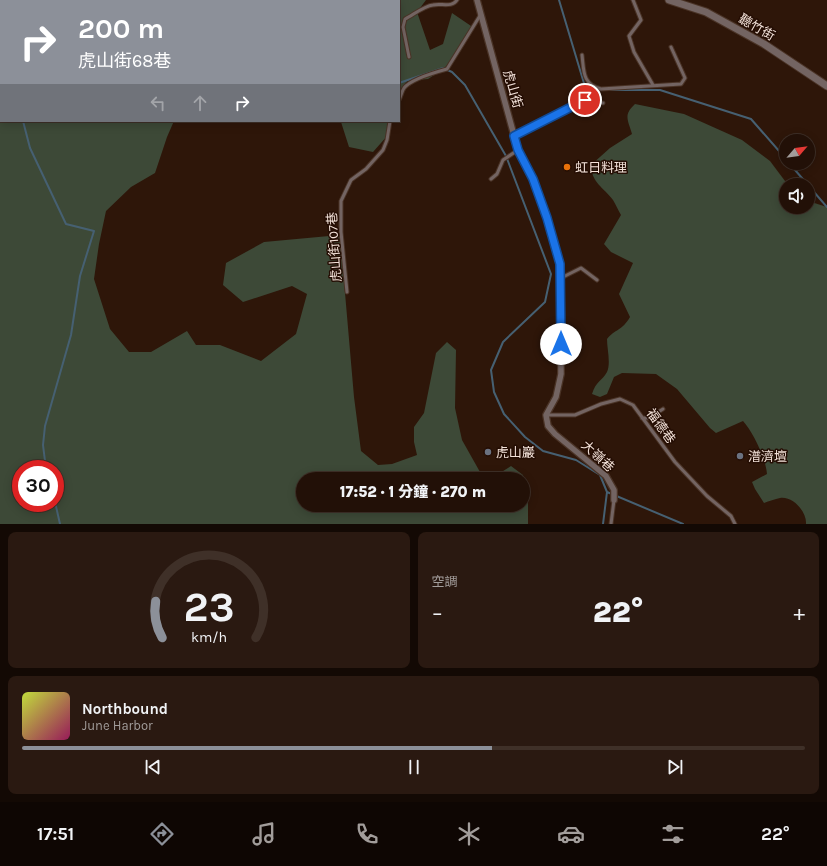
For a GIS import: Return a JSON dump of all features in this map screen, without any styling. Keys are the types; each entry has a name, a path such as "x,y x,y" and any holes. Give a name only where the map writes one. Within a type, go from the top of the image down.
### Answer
{"street":[{"name":"虎山街","path":"477,0 518,150 533,179 547,218 560,264 561,374 556,397 546,415"},
{"name":"聽竹街","path":"669,0 706,12 764,44 827,86"},
{"name":"大嶺巷","path":"546,415 548,426 555,434 606,476 614,490 614,500"}],"lane":[{"path":"409,57 403,27 405,19 432,5 450,4 455,3 457,0"},
{"path":"633,0 640,20 629,36 634,52 653,85"},
{"path":"400,98 404,88 409,84 430,74 447,69 481,14"},
{"path":"582,55 585,76 588,83 595,88 601,89 680,84 685,78 671,47"},
{"path":"514,136 585,100 603,103"},
{"name":"虎山街107巷","path":"347,292 341,232 341,201 351,180 366,169 383,150 387,140 390,122"},
{"path":"491,179 497,174 503,160 518,150"},
{"path":"560,278 581,268 597,280"},
{"name":"福德巷","path":"546,415 575,415 601,404 620,399 633,405 675,462 707,496 731,516 736,524"},
{"path":"642,418 649,418 663,409"},
{"name":"大嶺巷","path":"611,524 614,500"}],"green space":[{"path":"400,0 426,0 417,12 430,50 443,44 452,13 474,28 444,69 428,79 407,81 400,91"},
{"path":"635,104 684,114 742,140 770,161 783,178 779,178 779,214 815,214 815,203 827,207 827,524 806,524 806,519 802,510 794,502 785,498 764,503 752,482 767,474 766,468 758,446 751,432 743,421 716,433 677,389 656,374 622,373 614,377 607,394 600,397 592,394 595,386 607,372 609,360 607,339 624,325 630,317 619,294 633,263 611,252 604,244 621,215 613,200 593,176 591,165 610,148 632,134 628,121 628,115 631,108"},
{"path":"0,122 174,122 155,173 131,187 106,211 99,244 94,279 110,329 129,352 151,352 187,331 196,345 220,345 261,361 296,334 307,294 292,286 243,302 223,285 226,263 264,242 340,235 354,397 361,451 378,465 392,464 417,455 414,442 414,427 424,413 436,353 447,342 456,350 455,408 462,440 480,472 296,472 296,512 528,512 528,524 0,524"},
{"path":"341,122 390,122 388,135 373,152 349,147"},
{"path":"511,466 519,472 501,472"}],"waterway":[{"path":"559,0 586,90 602,90"},
{"path":"400,83 443,68 452,72 465,85 506,156 551,274 545,302 503,342 491,370 494,392 504,414 525,437 543,451 576,460 600,475 607,492 683,524"},
{"path":"608,90 660,90 751,119 779,151"},
{"path":"23,122 30,148 66,224 94,231 80,276 71,335 45,426 43,445 45,460"},
{"path":"795,170 827,207"},
{"path":"603,524 607,492"},
{"path":"57,512 60,524"}],"place":[{"name":"虹日料理","path":"567,167"},
{"name":"虎山巖","path":"488,452"},
{"name":"潽濟壇","path":"740,456"}],"route":[{"path":"561,344 560,264 547,218 533,179 518,150 514,136 585,100"}]}
